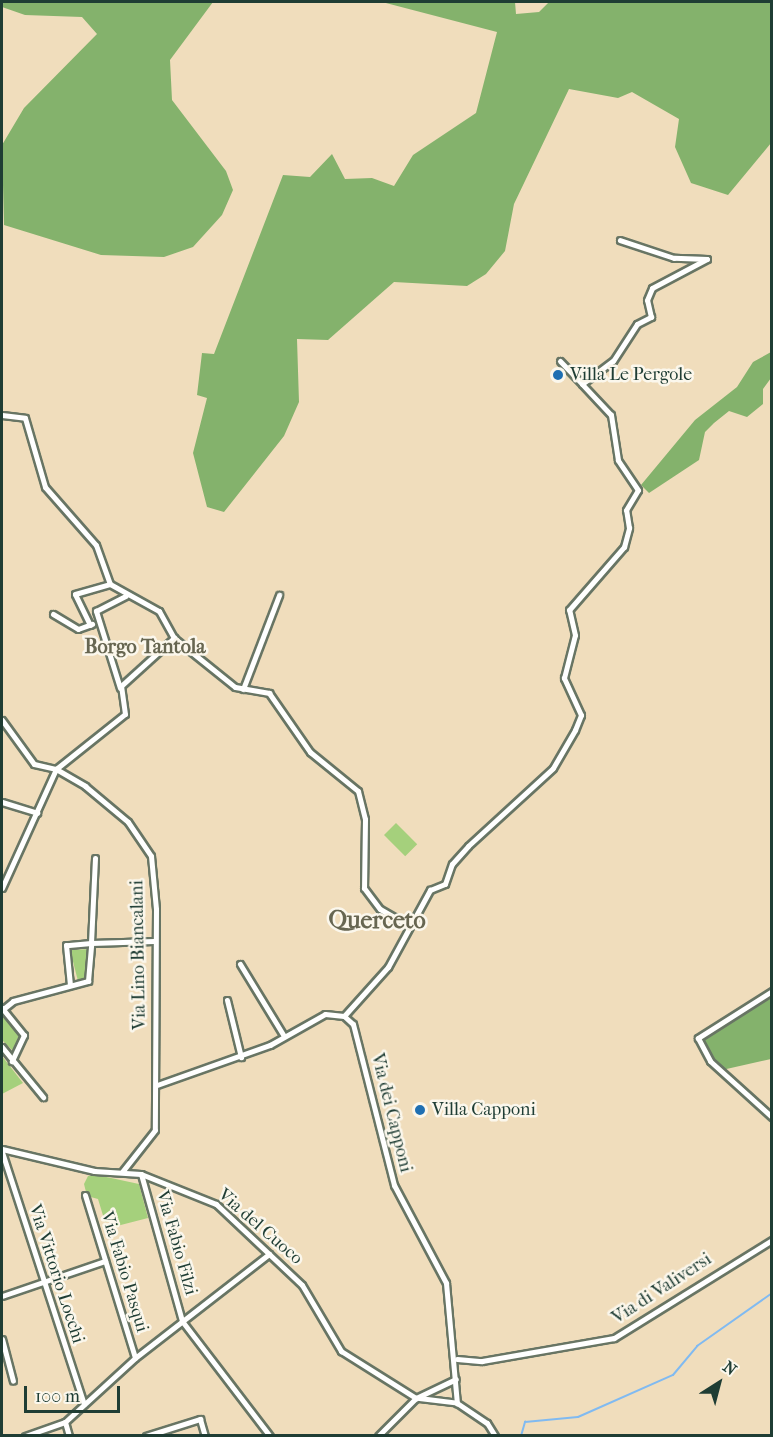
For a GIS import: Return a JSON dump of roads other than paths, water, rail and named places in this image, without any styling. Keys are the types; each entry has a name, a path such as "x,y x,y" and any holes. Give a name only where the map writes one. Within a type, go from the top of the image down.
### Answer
{"street":[{"path":"582,384 613,361 637,324 651,317 647,300 652,288 707,259 674,258 620,240"},
{"path":"158,1085 241,1057 326,1014 344,1016 388,967 408,925 430,891 450,879 452,864 468,846 562,758 581,715 564,681 575,635 569,610 624,547 629,528 626,510 638,490 618,460 610,415 560,361"},
{"path":"2,415 25,418 45,487 96,545 110,584 125,596 159,611 174,638 243,689 269,693 310,752 358,791 365,819 364,888 380,909 408,925"},
{"path":"90,625 75,594 110,584"},
{"path":"243,689 279,595"},
{"path":"2,888 56,769 125,714 120,688 97,622 96,611 125,596"},
{"path":"54,614 78,629 97,622"},
{"path":"120,688 174,638"},
{"name":"Via Lino Biancalani","path":"2,720 34,764 56,769 85,786 141,837 151,855 155,886 154,940 158,1085 153,1137 122,1173"},
{"path":"2,802 37,813"},
{"path":"12,1061 24,1035 2,1009 13,1001 88,981 95,858"},
{"path":"70,985 66,945 154,940"},
{"path":"240,964 284,1036"},
{"path":"771,991 698,1038 710,1061 771,1117"},
{"path":"227,1000 241,1057"},
{"name":"Via dei Capponi","path":"344,1016 353,1024 394,1185 442,1269 457,1359 454,1388 457,1403"},
{"path":"2,1047 43,1097"},
{"name":"Via del Cuoco","path":"2,1150 79,1169 141,1174 216,1204 312,1298 330,1339 341,1351 417,1398"},
{"name":"Via Vittorio Locchi","path":"2,1150 9,1179 84,1404"},
{"name":"Via Fabio Filzi","path":"141,1174 182,1321"},
{"path":"2,1182 9,1179"},
{"name":"Via Fabio Pasqui","path":"85,1195 135,1358"},
{"name":"Via di Valiversi","path":"457,1359 482,1361 614,1338 771,1240"},
{"path":"25,1436 65,1422 135,1358 269,1254"},
{"path":"2,1296 105,1261"},
{"path":"182,1321 270,1436"},
{"path":"2,1339 13,1381"},
{"path":"378,1436 417,1398 456,1379"},
{"path":"417,1398 457,1403 487,1423 495,1436"},
{"path":"146,1436 200,1419 205,1436"},
{"path":"65,1422 69,1436"}],"waterway":[{"path":"521,1436 525,1422 578,1417 673,1375 697,1346 772,1293"}],"place":[{"name":"Villa Le Pergole","path":"558,375"},
{"name":"Villa Capponi","path":"420,1110"}],"district":[{"name":"Borgo Tantola","path":"145,646"},
{"name":"Querceto","path":"377,921"}]}
